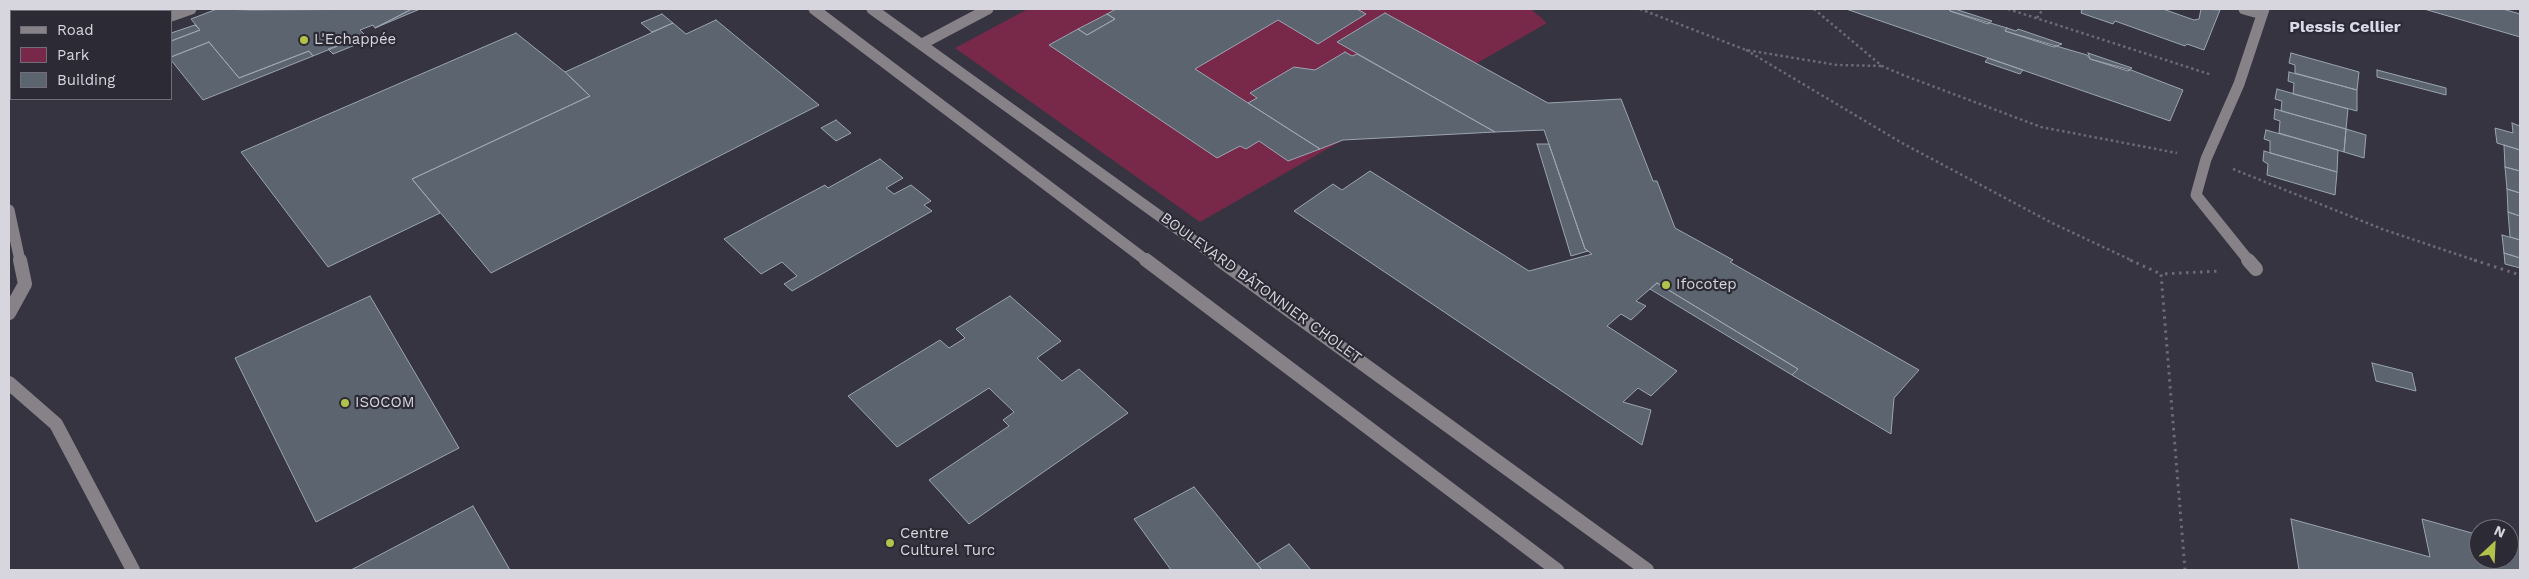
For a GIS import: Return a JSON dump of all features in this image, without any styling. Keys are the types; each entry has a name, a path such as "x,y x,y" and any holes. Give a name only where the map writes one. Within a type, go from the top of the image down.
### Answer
{"street":[{"path":"172,16 191,9"},
{"path":"814,9 1557,570"},
{"name":"BOULEVARD BÂTONNIER CHOLET","path":"872,9 1648,570"},
{"path":"922,44 988,9"},
{"path":"2244,9 2263,12 2239,84 2206,159 2196,195 2256,269"},
{"path":"9,210 25,284 9,313"},
{"path":"9,383 56,424 133,570"}],"path":[{"path":"1640,9 1746,50 1902,143 2052,224 2161,274 2256,269"},
{"path":"1814,9 1882,66 2041,128 2206,159 2259,178 2382,229 2520,275"},
{"path":"2008,9 2239,84"},
{"path":"2037,18 2043,9"},
{"path":"1746,50 1837,65 1882,66"},
{"path":"2161,274 2185,570"}],"green space":[{"path":"1028,9 1531,9 1547,23 1200,222 955,48"}],"building":[{"path":"217,9 412,9 375,28 373,25 360,30 365,35 313,56 309,51 239,78 209,42 172,57 172,41 200,30 191,19"},
{"path":"412,9 420,9 375,28"},
{"path":"1116,9 1357,9 1366,14 1318,44 1278,20 1195,69 1320,149 1288,161 1259,141 1246,149 1240,146 1217,158 1049,45 1078,29 1087,35 1115,19 1107,14"},
{"path":"1846,9 1950,9 1950,11 2007,28 2005,31 2087,55 2090,59 2131,70 2183,90 2170,121"},
{"path":"1950,9 1992,21 1988,24 1950,11"},
{"path":"2077,9 2163,9 2194,20 2199,19 2201,9 2220,10 2204,50 2187,44 2185,46 2115,21 2113,24 2081,13 2082,10"},
{"path":"2424,9 2503,9 2520,14 2520,37"},
{"path":"1385,13 1548,103 1621,99 1653,181 1657,181 1675,228 1733,260 1730,262 1919,370 1894,398 1891,434 1792,375 1798,369 1657,283 1636,301 1646,306 1631,320 1621,314 1607,326 1677,371 1651,396 1638,388 1623,402 1651,410 1642,445 1294,211 1333,184 1342,190 1370,171 1529,271 1592,254 1585,249 1544,130 1495,132 1337,42"},
{"path":"662,14 673,23 652,32 641,23"},
{"path":"1107,14 1115,19 1087,35 1078,29"},
{"path":"716,20 819,105 491,273 412,179 590,96 565,72 673,23 686,34"},
{"path":"195,25 200,30 172,41 172,33"},
{"path":"2007,28 2016,31 2018,29 2062,44 2054,47 2005,31"},
{"path":"516,33 565,72 590,96 412,179 440,213 328,267 241,152"},
{"path":"365,35 370,39 333,54 328,49"},
{"path":"209,42 239,78 309,51 313,56 203,100 172,61 172,57"},
{"path":"1345,52 1352,56 1357,54 1495,132 1343,140 1320,149 1248,103 1257,98 1250,93 1294,67 1315,70"},
{"path":"2088,53 2132,68 2128,71 2090,59"},
{"path":"2291,53 2359,72 2357,90 2295,73 2295,65 2289,63"},
{"path":"1988,58 2023,70 2020,74 1985,62"},
{"path":"2377,70 2446,88 2446,95 2377,77"},
{"path":"2289,72 2357,90 2357,111 2293,94 2294,83 2288,81"},
{"path":"2277,89 2348,109 2346,129 2281,111 2282,101 2275,99"},
{"path":"2275,109 2346,129 2344,152 2279,133 2280,121 2274,119"},
{"path":"836,120 851,133 836,141 821,128"},
{"path":"2512,123 2520,126 2520,150 2497,143 2495,128 2513,133"},
{"path":"2346,129 2366,135 2364,158 2344,152"},
{"path":"2266,130 2338,150 2337,172 2270,153 2270,141 2264,139"},
{"path":"1537,144 1549,144 1585,249 1588,251 1571,256"},
{"path":"2504,145 2520,150 2520,171 2505,167"},
{"path":"2264,151 2337,172 2335,195 2267,175 2268,164 2263,161"},
{"path":"880,159 903,178 886,188 894,194 911,185 931,201 924,205 932,211 792,291 784,284 797,276 782,262 761,274 724,239 825,185 828,188"},
{"path":"2505,167 2520,171 2520,193 2507,189"},
{"path":"2507,189 2520,193 2520,216 2508,212"},
{"path":"2508,212 2520,216 2520,240 2510,237"},
{"path":"2502,235 2520,240 2520,258 2504,253"},
{"path":"2504,253 2520,258 2520,268 2505,264"},
{"path":"1657,283 1798,369 1792,375 1650,289"},
{"name":"ISOCOM","path":"370,296 459,448 316,522 235,358"},
{"path":"1010,296 1061,341 1037,358 1062,381 1079,369 1128,413 969,524 929,480 1009,426 1003,420 1014,412 989,388 897,447 848,396 940,340 949,348 965,338 956,329"},
{"path":"2372,363 2412,373 2416,391 2376,381"},
{"path":"1194,487 1262,570 1171,570 1134,519"},
{"path":"473,506 510,570 351,570"},
{"path":"2291,519 2430,557 2422,519 2469,532 2469,569 2519,569 2520,546 2520,570 2299,570"},
{"path":"1289,544 1311,570 1262,570 1257,564"}],"place":[{"name":"L'Echappée","path":"304,40"},
{"name":"Ifocotep","path":"1666,285"},
{"name":"ISOCOM","path":"345,403"},
{"name":"Centre Culturel Turc","path":"890,543"}],"district":[{"name":"Plessis Cellier","path":"2345,27"}]}
